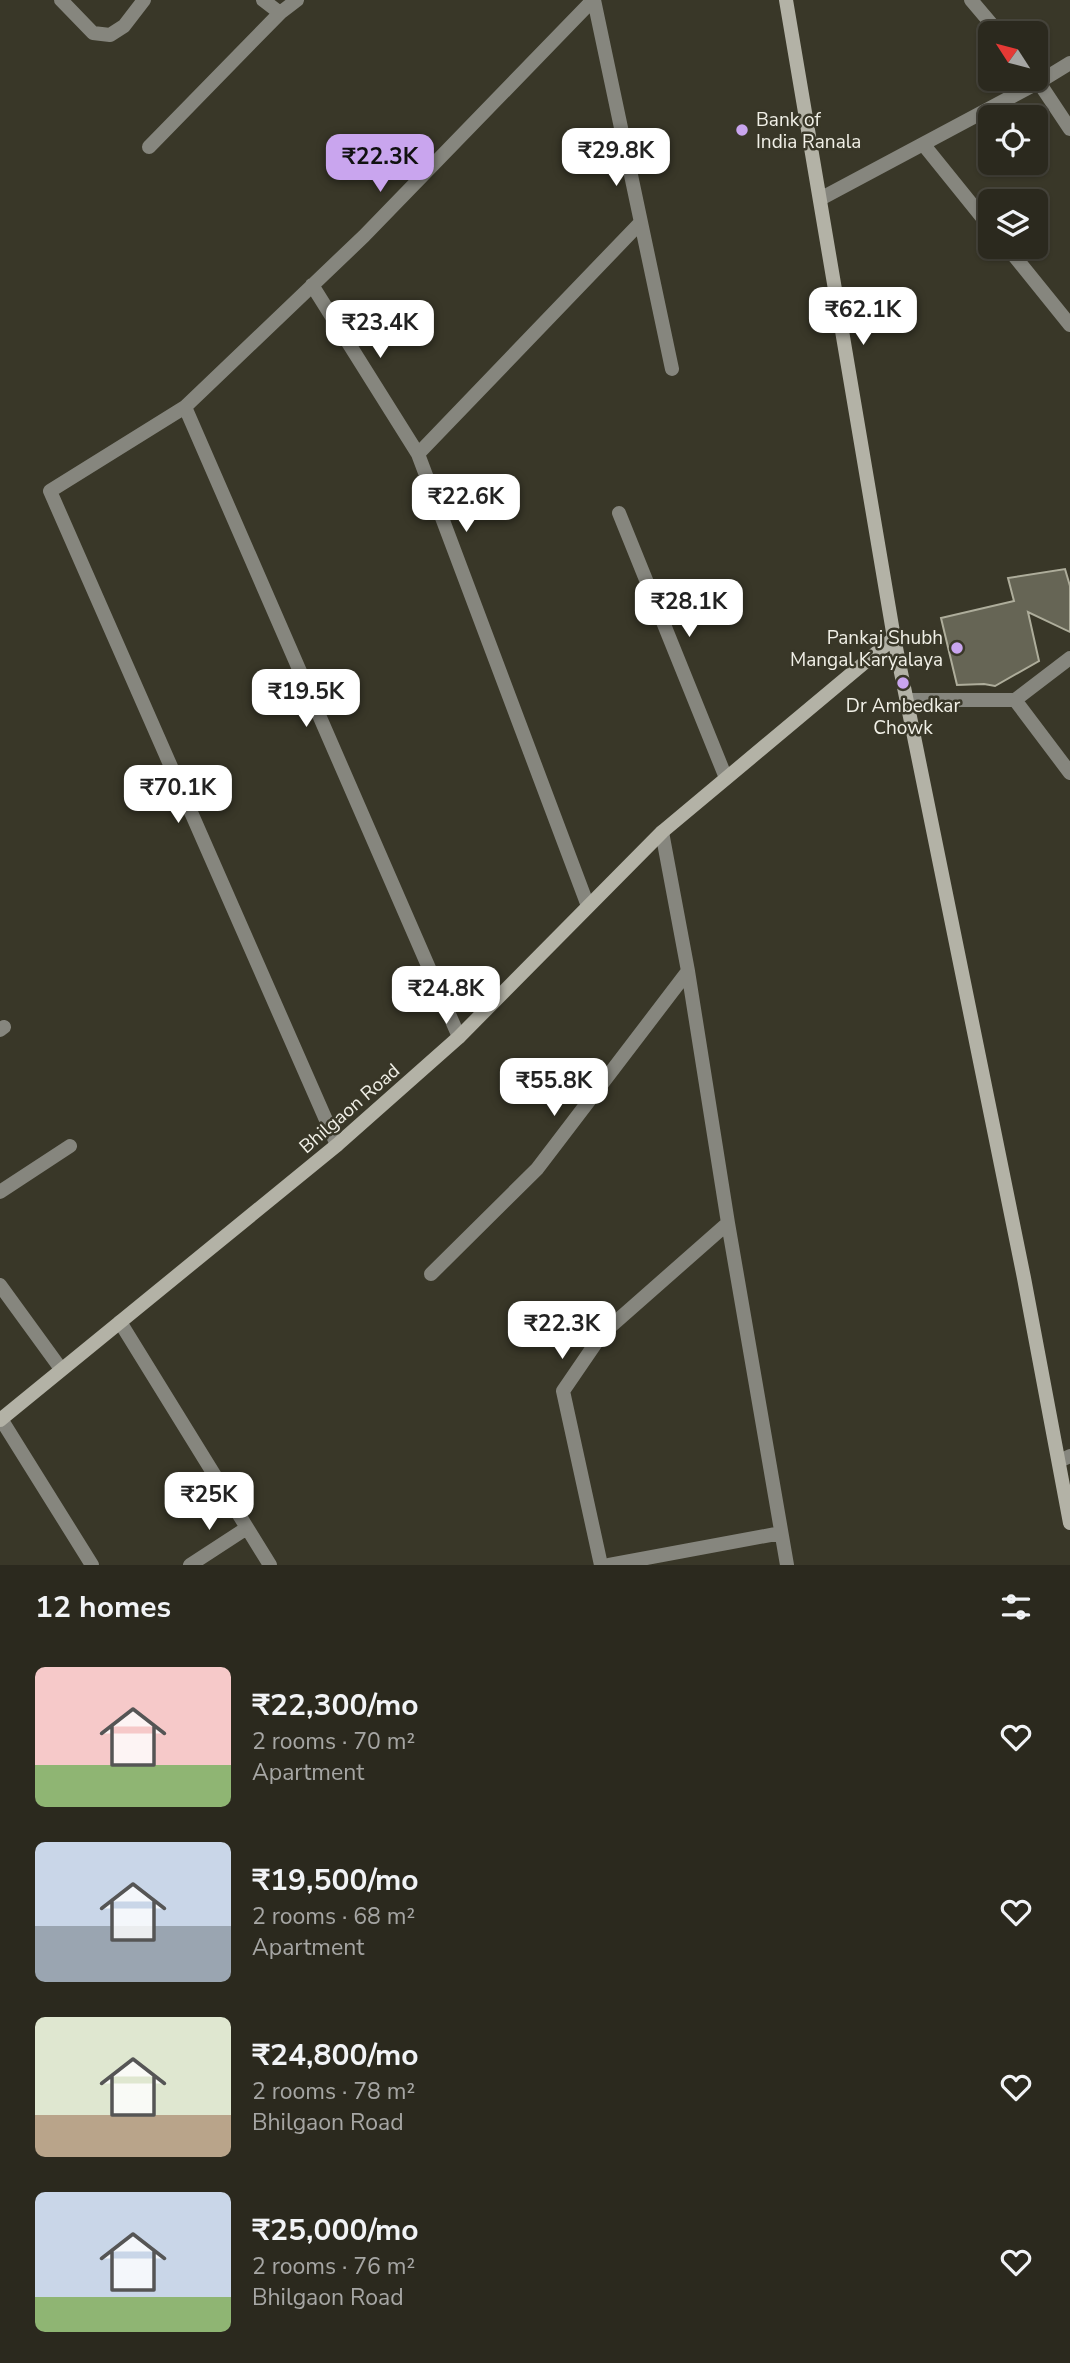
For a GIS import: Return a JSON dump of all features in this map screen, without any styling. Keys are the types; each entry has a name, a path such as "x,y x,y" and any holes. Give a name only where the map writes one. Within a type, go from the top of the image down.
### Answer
{"street":[{"path":"61,0 93,33 110,35 124,26 144,0"},
{"path":"263,0 280,13"},
{"path":"149,147 280,13 297,0"},
{"path":"594,0 672,369"},
{"path":"337,1145 50,491 185,407 364,236 594,0"},
{"path":"786,0 894,638 1065,1458 1070,1523"},
{"path":"971,0 989,21"},
{"path":"1048,75 1070,63"},
{"path":"820,199 1018,91"},
{"path":"1045,91 1070,129"},
{"path":"923,144 978,211"},
{"path":"418,454 641,222"},
{"path":"1017,259 1070,325"},
{"path":"313,285 418,454 589,906"},
{"path":"185,407 459,1037"},
{"path":"619,513 726,778"},
{"name":"Bhilgaon Road","path":"1,1420 337,1145 459,1037 662,832 894,638"},
{"path":"907,700 1015,700 1070,659"},
{"path":"1015,700 1070,773"},
{"path":"662,832 788,1565"},
{"path":"431,1274 537,1169 688,971"},
{"path":"0,1192 70,1146"},
{"path":"601,1565 563,1391 602,1334 728,1223"},
{"path":"0,1285 61,1369"},
{"path":"120,1322 270,1565"},
{"path":"1,1420 92,1565"},
{"path":"190,1565 247,1528"},
{"path":"608,1565 781,1533"}],"building":[{"path":"1065,569 1070,586 1070,632 1028,612 1039,661 995,686 957,685 941,618 1014,601 1008,578"}],"place":[{"name":"Bank of India Ranala","path":"742,130"},
{"name":"Pankaj Shubh Mangal Karyalaya","path":"957,648"},
{"name":"Dr Ambedkar Chowk","path":"903,683"}]}
